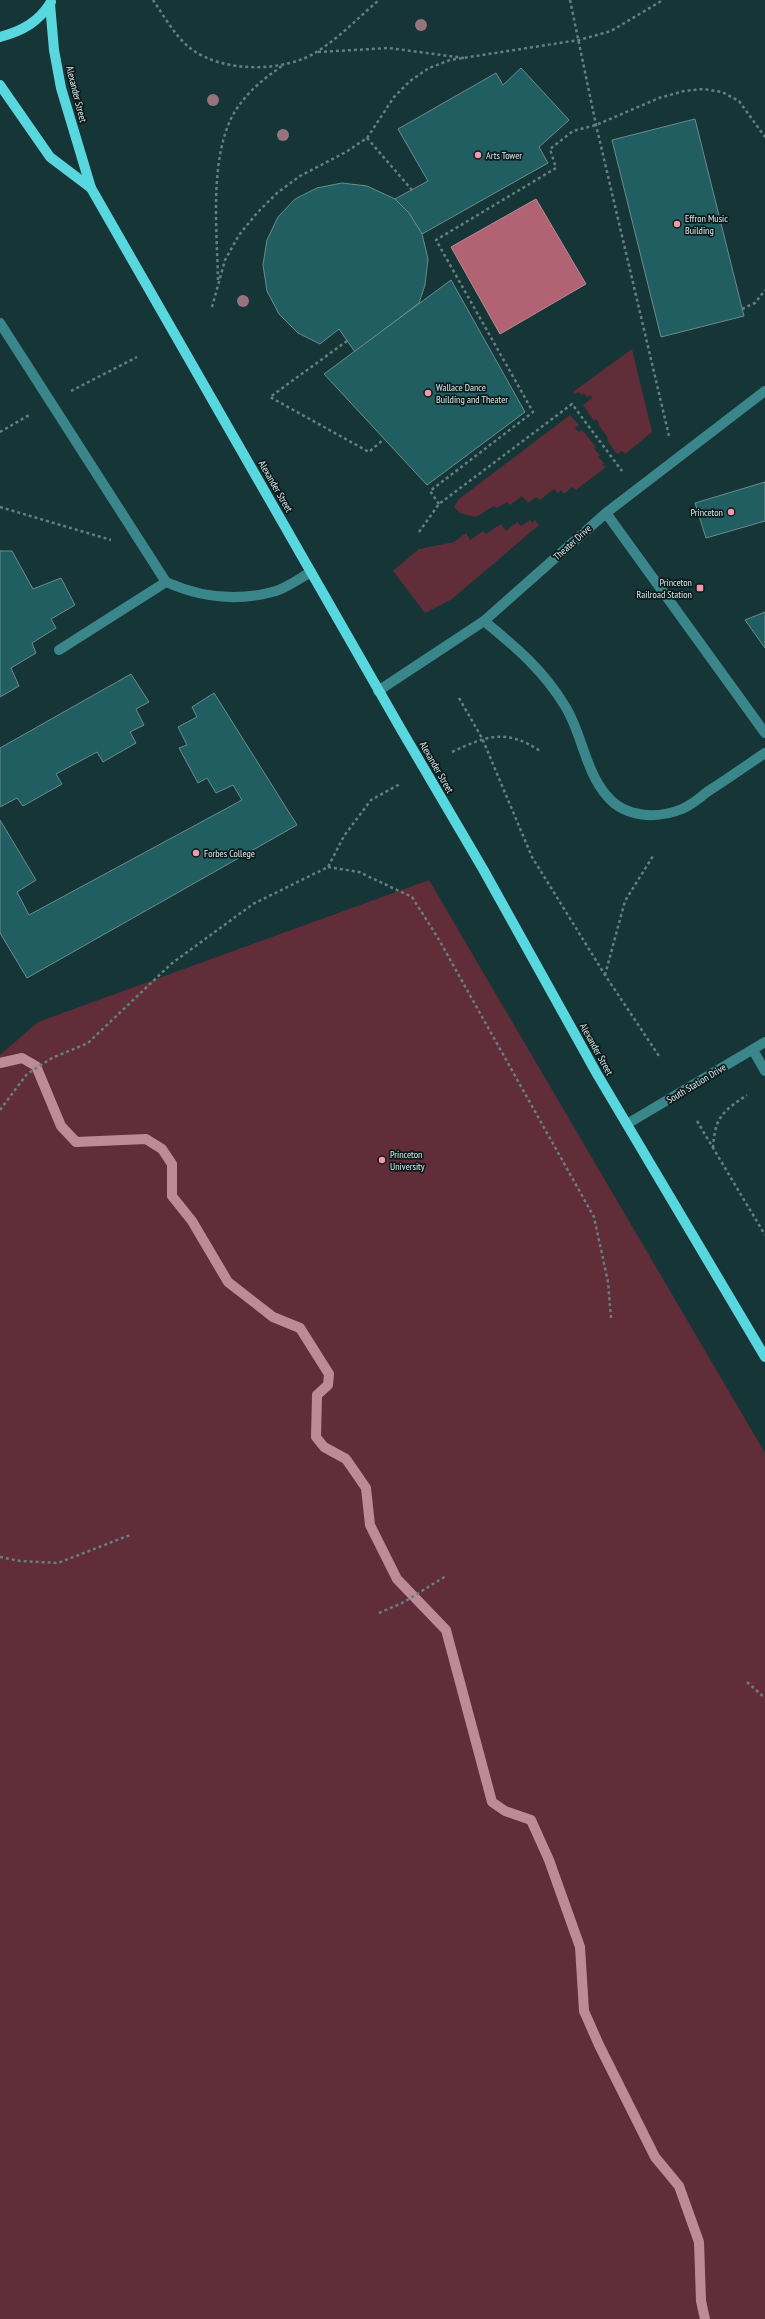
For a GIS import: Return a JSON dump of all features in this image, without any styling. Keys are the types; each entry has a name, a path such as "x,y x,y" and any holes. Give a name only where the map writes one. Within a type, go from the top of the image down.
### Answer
{"main road":[{"path":"0,37 19,32 37,20 51,2"},
{"name":"Alexander Street","path":"51,2 54,50 61,88 91,188 378,691 483,869 627,1124 765,1357"},
{"name":"Alexander Street","path":"0,85 50,157 91,188"}],"street":[{"path":"0,323 144,551 166,582 190,593 228,598 253,596 277,591 311,572"},
{"name":"Theater Drive","path":"378,691 484,621 606,513 765,391"},
{"path":"606,513 765,733"},
{"path":"59,650 166,582"},
{"path":"484,621 521,651 543,673 566,707 593,773 603,791 623,809 642,815 660,815 683,809 765,753"},
{"name":"South Station Drive","path":"627,1124 765,1042"},
{"path":"753,1050 765,1071"}],"path":[{"path":"153,0 190,48 205,58 227,64 256,67 282,66"},
{"path":"218,283 218,174 223,140 234,114 246,97 262,79 282,66 317,52 379,0"},
{"path":"570,0 596,125 669,437"},
{"path":"212,308 225,260 239,235 257,213 277,193 300,176 346,152 366,138 394,97 410,81 429,68 450,60 579,40 611,31 663,0"},
{"path":"317,52 389,48 468,58"},
{"path":"439,504 430,491 533,412 436,240 556,168 550,149 573,131 596,125 659,98 684,91 703,89 722,92 739,101 765,137"},
{"path":"366,138 412,190"},
{"path":"742,309 755,303 765,290"},
{"path":"347,341 270,397 369,452 384,439"},
{"path":"71,391 137,356"},
{"path":"419,532 439,504 572,404 623,472"},
{"path":"0,432 36,412"},
{"path":"0,507 144,551"},
{"path":"459,698 482,738 532,857 605,975 659,1056"},
{"path":"452,752 482,738 492,736 506,737 531,745 540,751"},
{"path":"328,867 344,836 371,800 400,784"},
{"path":"605,975 625,901 653,856"},
{"path":"0,1110 27,1074 52,1058 88,1043 171,964 254,904 328,867 359,872 412,897 438,938 594,1217 608,1282 611,1318"},
{"path":"713,1149 717,1120 725,1109 747,1095"},
{"path":"697,1122 765,1235"},
{"path":"0,1558 20,1561 58,1562 130,1535"},
{"path":"379,1613 404,1602 446,1576"},
{"path":"747,1682 765,1698"}],"shaded area":[{"path":"536,199 586,284 500,334 451,247"},
{"path":"632,349 652,432 625,454 622,451 617,454 598,424 599,422 596,419 594,421 583,405 592,398 591,395 587,397 584,393 582,395 578,392 575,394 573,392"},
{"path":"570,415 579,425 575,428 579,432 582,430 596,447 594,449 600,455 598,457 604,463 602,465 606,467 576,490 572,487 564,494 561,490 558,493 554,489 540,500 536,497 528,503 522,496 510,505 507,502 497,508 494,506 476,517 460,513 454,507 459,499"},
{"path":"530,520 532,523 535,520 539,525 452,599 425,613 393,571 419,549 454,542 466,533 470,540 483,531 486,534 501,524 506,531 517,522 521,526"},
{"path":"429,880 765,1453 765,2319 0,2319 0,1055 38,1022"}],"building":[{"name":"Arts Tower","path":"521,68 569,120 539,147 548,163 422,234 409,213 395,199 428,181 398,129 496,73 503,85"},
{"name":"Effron Music Building","path":"695,119 744,316 661,337 612,140"},
{"path":"342,183 367,186 395,199 409,213 422,234 428,259 425,285 419,303 355,352 339,329 320,344 298,333 279,314 267,291 263,265 267,240 278,217 295,199 317,188"},
{"name":"Wallace Dance Building and Theater","path":"451,280 525,412 427,485 324,374"},
{"name":"Princeton","path":"765,482 765,521 706,538 695,503"},
{"path":"0,551 12,551 33,589 61,578 75,605 51,619 56,628 32,643 36,653 11,668 19,686 0,697"},
{"path":"765,612 765,648 745,620"},
{"path":"131,674 149,702 136,709 144,725 130,732 136,743 103,762 97,752 56,774 62,784 23,806 17,798 0,807 0,748"},
{"name":"Forbes College","path":"214,693 297,825 27,978 0,933 0,820 36,880 17,892 29,915 242,800 233,785 216,793 207,778 198,783 179,748 187,745 178,727 197,717 192,707"}],"waterway":[{"path":"0,1063 22,1058 36,1066 61,1126 76,1142 146,1139 162,1149 172,1164 172,1196 192,1221 228,1282 273,1317 300,1328 329,1374 328,1385 317,1395 316,1437 324,1447 346,1459 366,1488 370,1525 397,1579 446,1630 492,1802 505,1811 531,1820 549,1860 580,1947 584,2011 599,2045 655,2157 679,2186 699,2242 701,2301 705,2319"}],"place":[{"name":"Arts Tower","path":"478,155"},
{"name":"Effron Music Building","path":"677,224"},
{"name":"Wallace Dance Building and Theater","path":"428,393"},
{"name":"Princeton","path":"731,512"},
{"name":"Princeton Railroad Station","path":"700,588"},
{"name":"Forbes College","path":"196,853"},
{"name":"Princeton University","path":"382,1160"}]}
